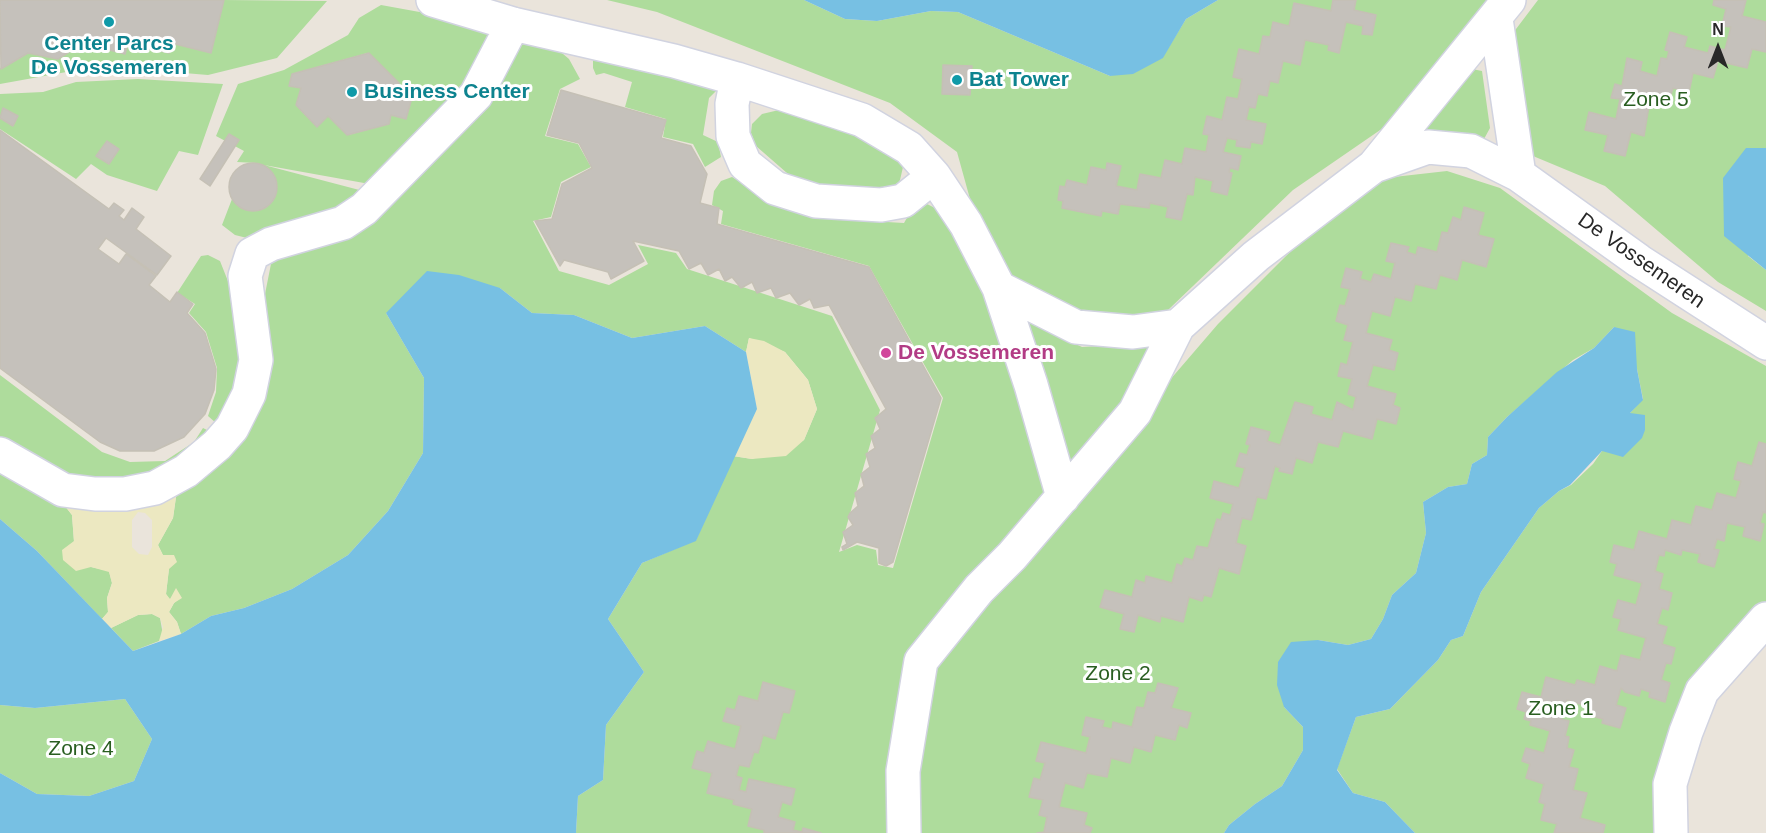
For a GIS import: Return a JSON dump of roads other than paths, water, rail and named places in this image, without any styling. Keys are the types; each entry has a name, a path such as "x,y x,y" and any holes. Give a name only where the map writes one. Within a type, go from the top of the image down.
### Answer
{"lane":[{"path":"433,0 513,24 674,60 737,79 862,120 909,148 934,176 966,224 999,288 1031,385 1063,496"},
{"name":"De Vossemeren","path":"904,833 903,771 921,661 979,589 1135,412 1178,326 1256,256 1374,166 1503,10"},
{"name":"De Vossemeren","path":"1503,10 1519,175"},
{"path":"0,454 63,490 95,494 125,494 156,488 186,471 218,445 232,428 249,394 256,360 245,276 252,254 271,244 343,223 370,203 476,95 513,24"},
{"path":"737,79 732,104 733,136 745,164 775,188 816,201 881,206 903,201 934,176"},
{"name":"De Vossemeren","path":"1374,166 1428,147 1471,151 1519,175 1639,261 1766,344"},
{"path":"999,288 1076,327 1133,332 1178,326"},
{"path":"1671,833 1670,784 1702,691 1766,619"}],"water":[{"path":"804,0 1218,0 1186,19 1163,58 1133,74 1110,76 958,12 931,11 877,21 845,19"},
{"path":"1746,148 1766,148 1766,270 1724,236 1723,178"},
{"path":"427,271 459,275 500,288 532,313 574,315 632,338 705,326 746,352 757,409 696,541 642,563 608,619 644,672 606,725 603,780 578,796 576,833 0,833 0,773 37,794 89,796 134,781 152,739 125,699 35,708 0,705 0,519 37,551 133,651 181,634 211,616 244,608 292,589 348,555 388,511 423,453 424,378 386,313"},
{"path":"1614,327 1635,332 1637,369 1643,400 1630,413 1645,415 1645,430 1642,438 1623,457 1602,451 1570,485 1539,508 1481,592 1463,636 1451,640 1438,660 1390,709 1356,717 1337,770 1353,793 1385,802 1415,833 1224,833 1229,825 1282,786 1303,750 1303,727 1284,707 1277,685 1278,662 1291,642 1318,640 1348,645 1371,639 1383,619 1392,595 1416,573 1426,533 1423,502 1448,487 1467,484 1472,464 1487,455 1488,437 1557,372 1594,348"}],"place":[{"name":"Center Parcs De Vossemeren","path":"109,22"},
{"name":"Bat Tower","path":"957,80"},
{"name":"Business Center","path":"352,92"},
{"name":"De Vossemeren","path":"886,353"}],"park label":[{"name":"Zone 5","path":"1656,100"},
{"name":"Zone 2","path":"1118,674"},
{"name":"Zone 1","path":"1561,709"},
{"name":"Zone 4","path":"81,749"}]}
